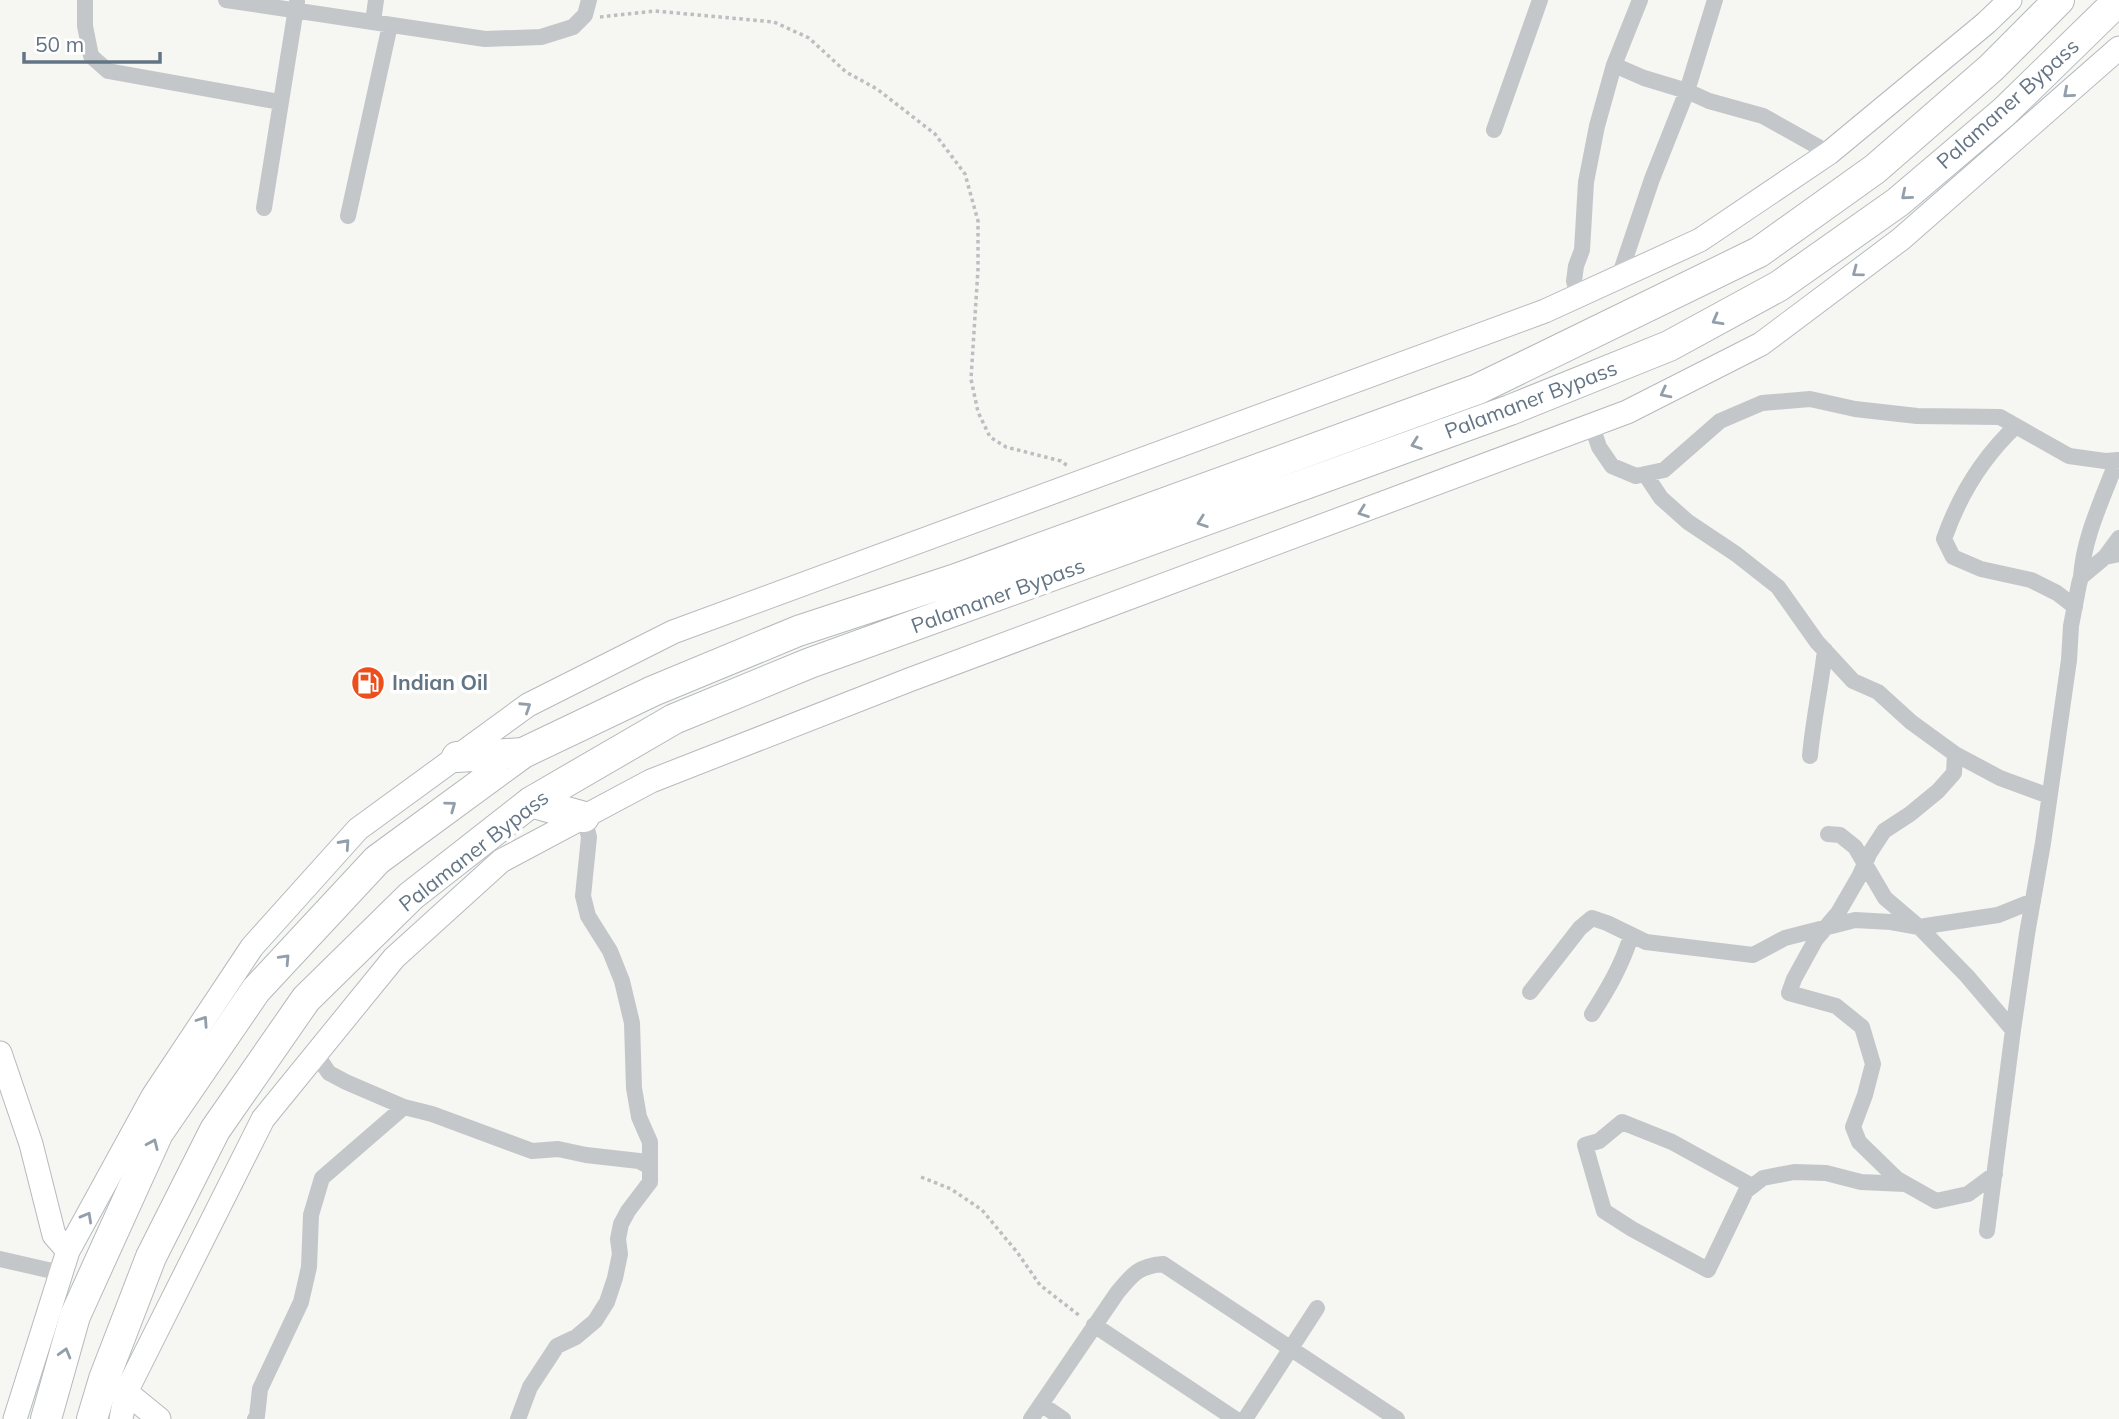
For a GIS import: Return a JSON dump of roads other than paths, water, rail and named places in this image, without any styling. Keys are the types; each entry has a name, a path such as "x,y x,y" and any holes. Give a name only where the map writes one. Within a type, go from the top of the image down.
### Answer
{"highway":[{"name":"Palamaner Bypass","path":"46,1419 75,1316 158,1133 256,990 377,860 523,753 653,691 798,631 953,580 1478,389 1759,252 1875,169 1991,68 2059,0"},
{"name":"Palamaner Bypass","path":"92,1419 104,1379 151,1257 215,1130 306,999 411,896 531,802 674,719 810,663 1510,410 1669,346 1779,286 1898,202 2004,112 2119,0"},
{"path":"457,757 523,753"},
{"path":"531,802 584,817"}],"street":[{"path":"85,0 85,26 91,56 108,71 280,102"},
{"path":"226,0 297,5 382,24 485,39 541,37 573,27 587,8"},
{"path":"348,216 382,24 376,0"},
{"path":"1494,130 1540,0"},
{"path":"1578,296 1574,281 1582,250 1586,182 1597,126 1614,65 1640,0"},
{"path":"1619,277 1652,179 1687,91 1715,0"},
{"path":"15,1419 68,1251 153,1096 252,947 358,829 528,705 673,632 1545,311 1700,240 1829,153 2010,0"},
{"path":"264,208 297,5"},
{"path":"121,1419 126,1392 263,1119 394,958 501,861 651,781 909,680 1628,412 1760,344 1901,239 2119,48"},
{"path":"1614,65 1710,101 1763,116 1829,153"},
{"path":"1592,426 1599,447 1612,466 1636,476 1664,470 1720,421 1762,403 1810,399 1855,409 1917,416 2000,417 2069,456 2118,460 2090,527 2082,556 2013,1030 1987,1231"},
{"path":"2015,426 1976,472 1953,514 1944,539 1953,558 1981,569 2031,580 2075,607"},
{"path":"1645,474 1661,498 1688,522 1779,587 1825,650 1853,681 1878,692 1911,722 1955,754 2000,778 2049,796"},
{"path":"2059,596 2112,556 2119,538"},
{"path":"1810,756 1825,650"},
{"path":"1955,754 1954,773 1938,791 1884,831 1838,914 1816,939 1789,993 1836,1006 1862,1027 1873,1064 1853,1127 1859,1142 1897,1179 1936,1201 1968,1194 1995,1174"},
{"path":"518,1419 530,1387 558,1346 576,1337 595,1321 607,1302 620,1254 618,1238 621,1224 650,1182 650,1142 639,1117 634,1088 632,1023 622,981 610,951 588,916 583,897 589,837 584,817"},
{"path":"1828,834 1840,835 1855,847 1885,898 1919,927 1967,976 2013,1030"},
{"path":"1530,992 1580,928 1592,918 1646,942 1753,955 1786,938 1855,920 1919,927 1997,915 2033,901"},
{"path":"1592,1014 1626,954 1631,936"},
{"path":"0,1053 31,1144 54,1236 68,1251"},
{"path":"316,1054 329,1073 346,1082 404,1107 432,1114 532,1151 558,1149 586,1156 639,1161 650,1167"},
{"path":"255,1419 260,1389 301,1302 309,1267 311,1215 322,1178 404,1107"},
{"path":"1752,1186 1672,1142 1622,1122 1599,1141 1585,1145 1604,1211 1708,1270 1746,1191 1763,1178 1794,1172 1826,1172 1861,1182 1905,1184"},
{"path":"0,1259 61,1273"},
{"path":"1031,1419 1094,1325 1133,1274 1146,1265 1163,1264 1397,1419"},
{"path":"1245,1419 1317,1308"},
{"path":"1094,1325 1235,1419"},
{"path":"126,1392 159,1419"},
{"path":"1041,1404 1063,1419"}],"place":[{"name":"Indian Oil","path":"368,683"}]}
